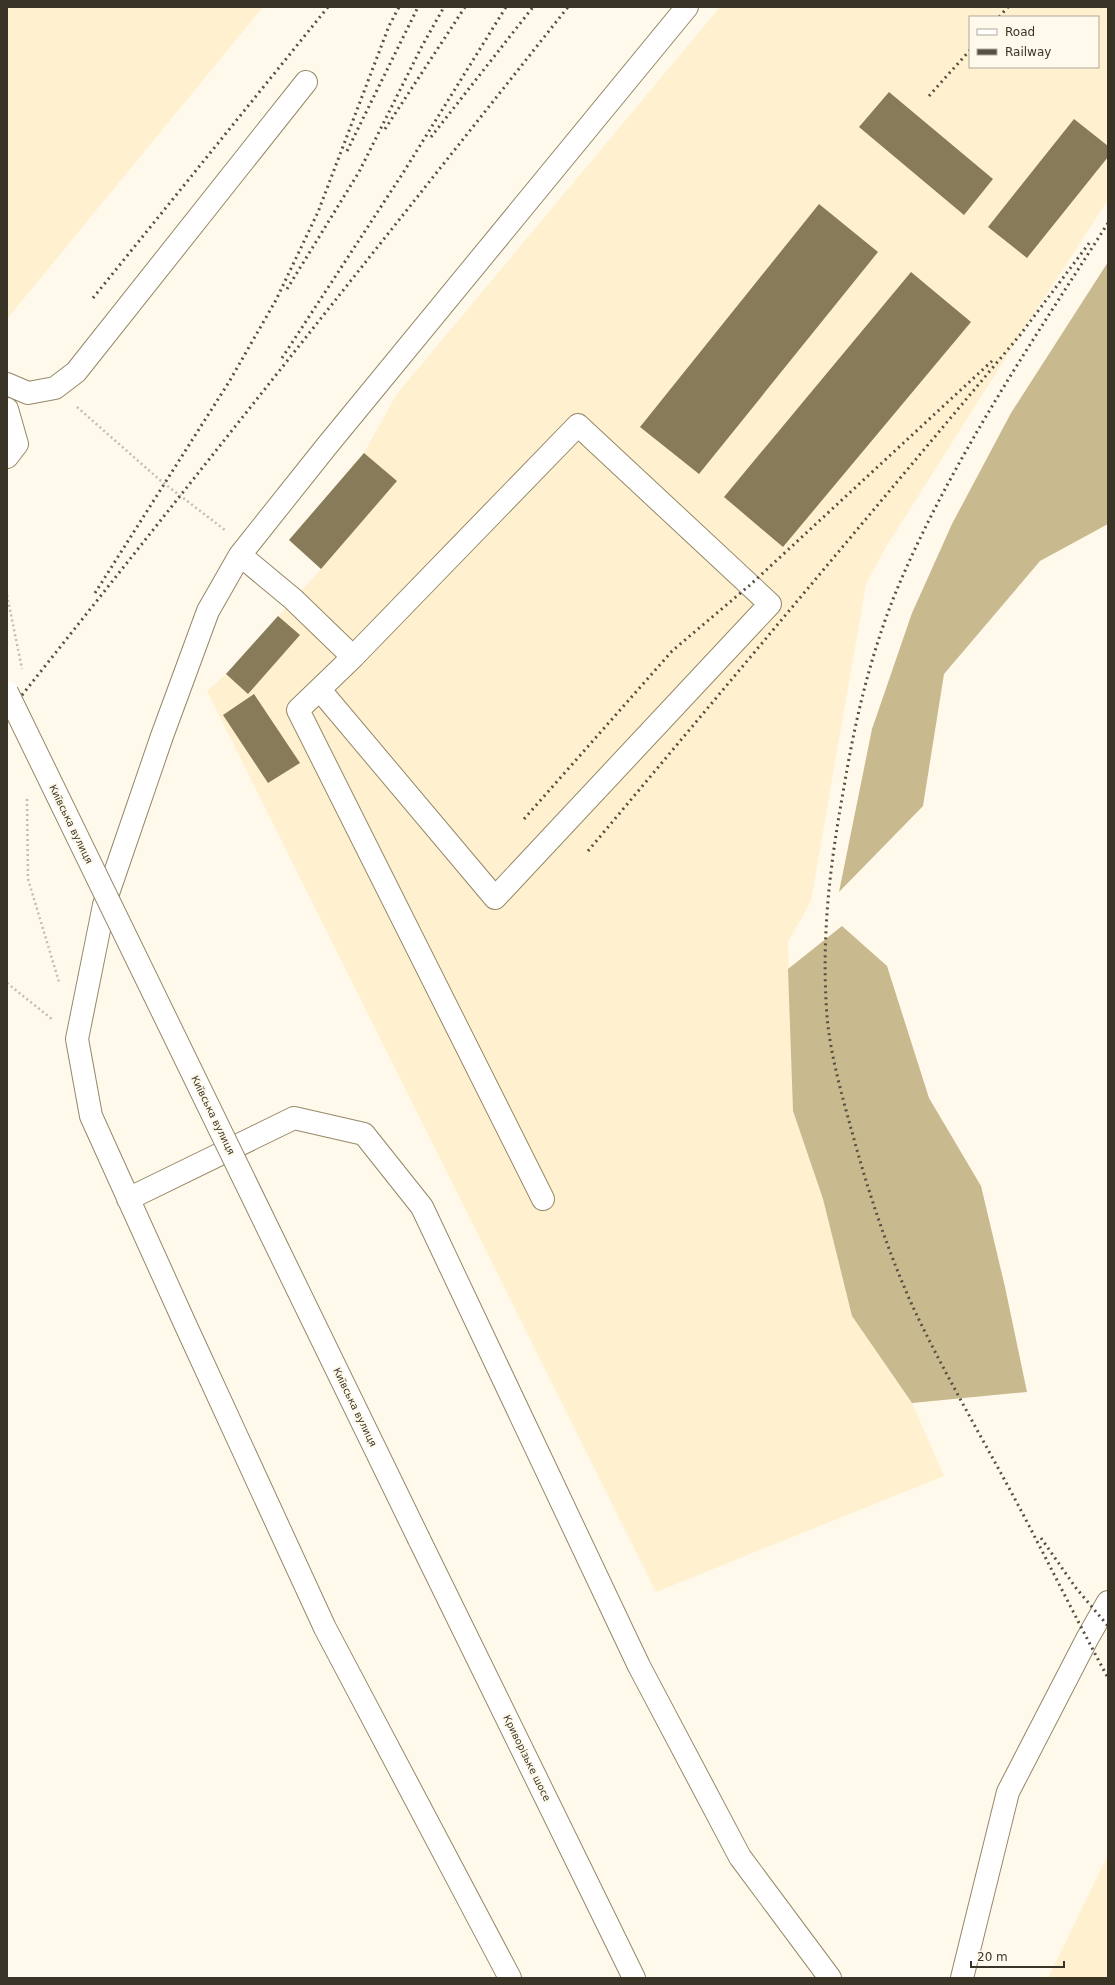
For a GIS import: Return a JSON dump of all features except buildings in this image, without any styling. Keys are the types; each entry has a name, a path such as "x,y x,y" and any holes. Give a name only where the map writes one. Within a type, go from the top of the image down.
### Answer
{"main road":[{"path":"510,1978 325,1628 91,1116 77,1039 106,898 162,736 208,611 244,551 326,447 688,7"},
{"path":"7,384 28,393 55,388 76,372 306,82"},
{"path":"7,408 17,444 7,457"},
{"path":"320,690 495,898 770,604 578,425 353,657 298,710 543,1199"},
{"path":"244,551 353,657"},
{"name":"Київська вулиця","path":"7,692 419,1539"},
{"path":"128,1199 294,1118 364,1134 422,1207 639,1666 740,1856 830,1978"},
{"name":"Криворізьке шосе","path":"419,1539 634,1978"},
{"path":"962,1978 1008,1792 1087,1639 1108,1602"}],"path":[{"path":"55,388 244,551"},
{"path":"7,594 23,675"},
{"path":"27,796 28,879 61,986"},
{"path":"7,983 77,1039"}],"shaded area":[{"path":"7,7 263,7 7,319"},
{"path":"720,7 1108,7 1108,200 1020,335 886,547 866,584 811,901 788,942 793,1111 823,1199 852,1316 912,1403 944,1476 656,1592 207,691 226,674 321,569 289,540 364,453 396,395"},
{"path":"1108,262 1108,524 1040,561 944,674 923,806 839,892 872,729 912,613 952,524 1011,413"},
{"path":"842,926 887,966 929,1098 981,1186 1005,1287 1027,1392 912,1403 852,1316 823,1199 793,1111 788,969"},
{"path":"1108,1855 1108,1978 1048,1978"}],"railway":[{"path":"93,298 328,7"},
{"path":"95,593 229,382 276,300 318,212 389,26 399,7"},
{"path":"347,151 418,7"},
{"path":"287,289 359,172 421,48 444,7"},
{"path":"385,129 465,7"},
{"path":"282,358 403,173 506,7"},
{"path":"431,137 533,7"},
{"path":"7,714 568,7"},
{"path":"1000,16 1008,7"},
{"path":"929,96 969,51"},
{"path":"1108,223 1026,351 973,438 926,527 893,598 867,678 854,732 831,872 825,958 827,1016 837,1074 865,1176 894,1263 912,1305 935,1351 1022,1512 1108,1678"},
{"path":"588,851 1020,335 1090,242"},
{"path":"524,819 672,651 750,585 992,361"},
{"path":"1041,1538 1076,1588 1108,1626"}]}
